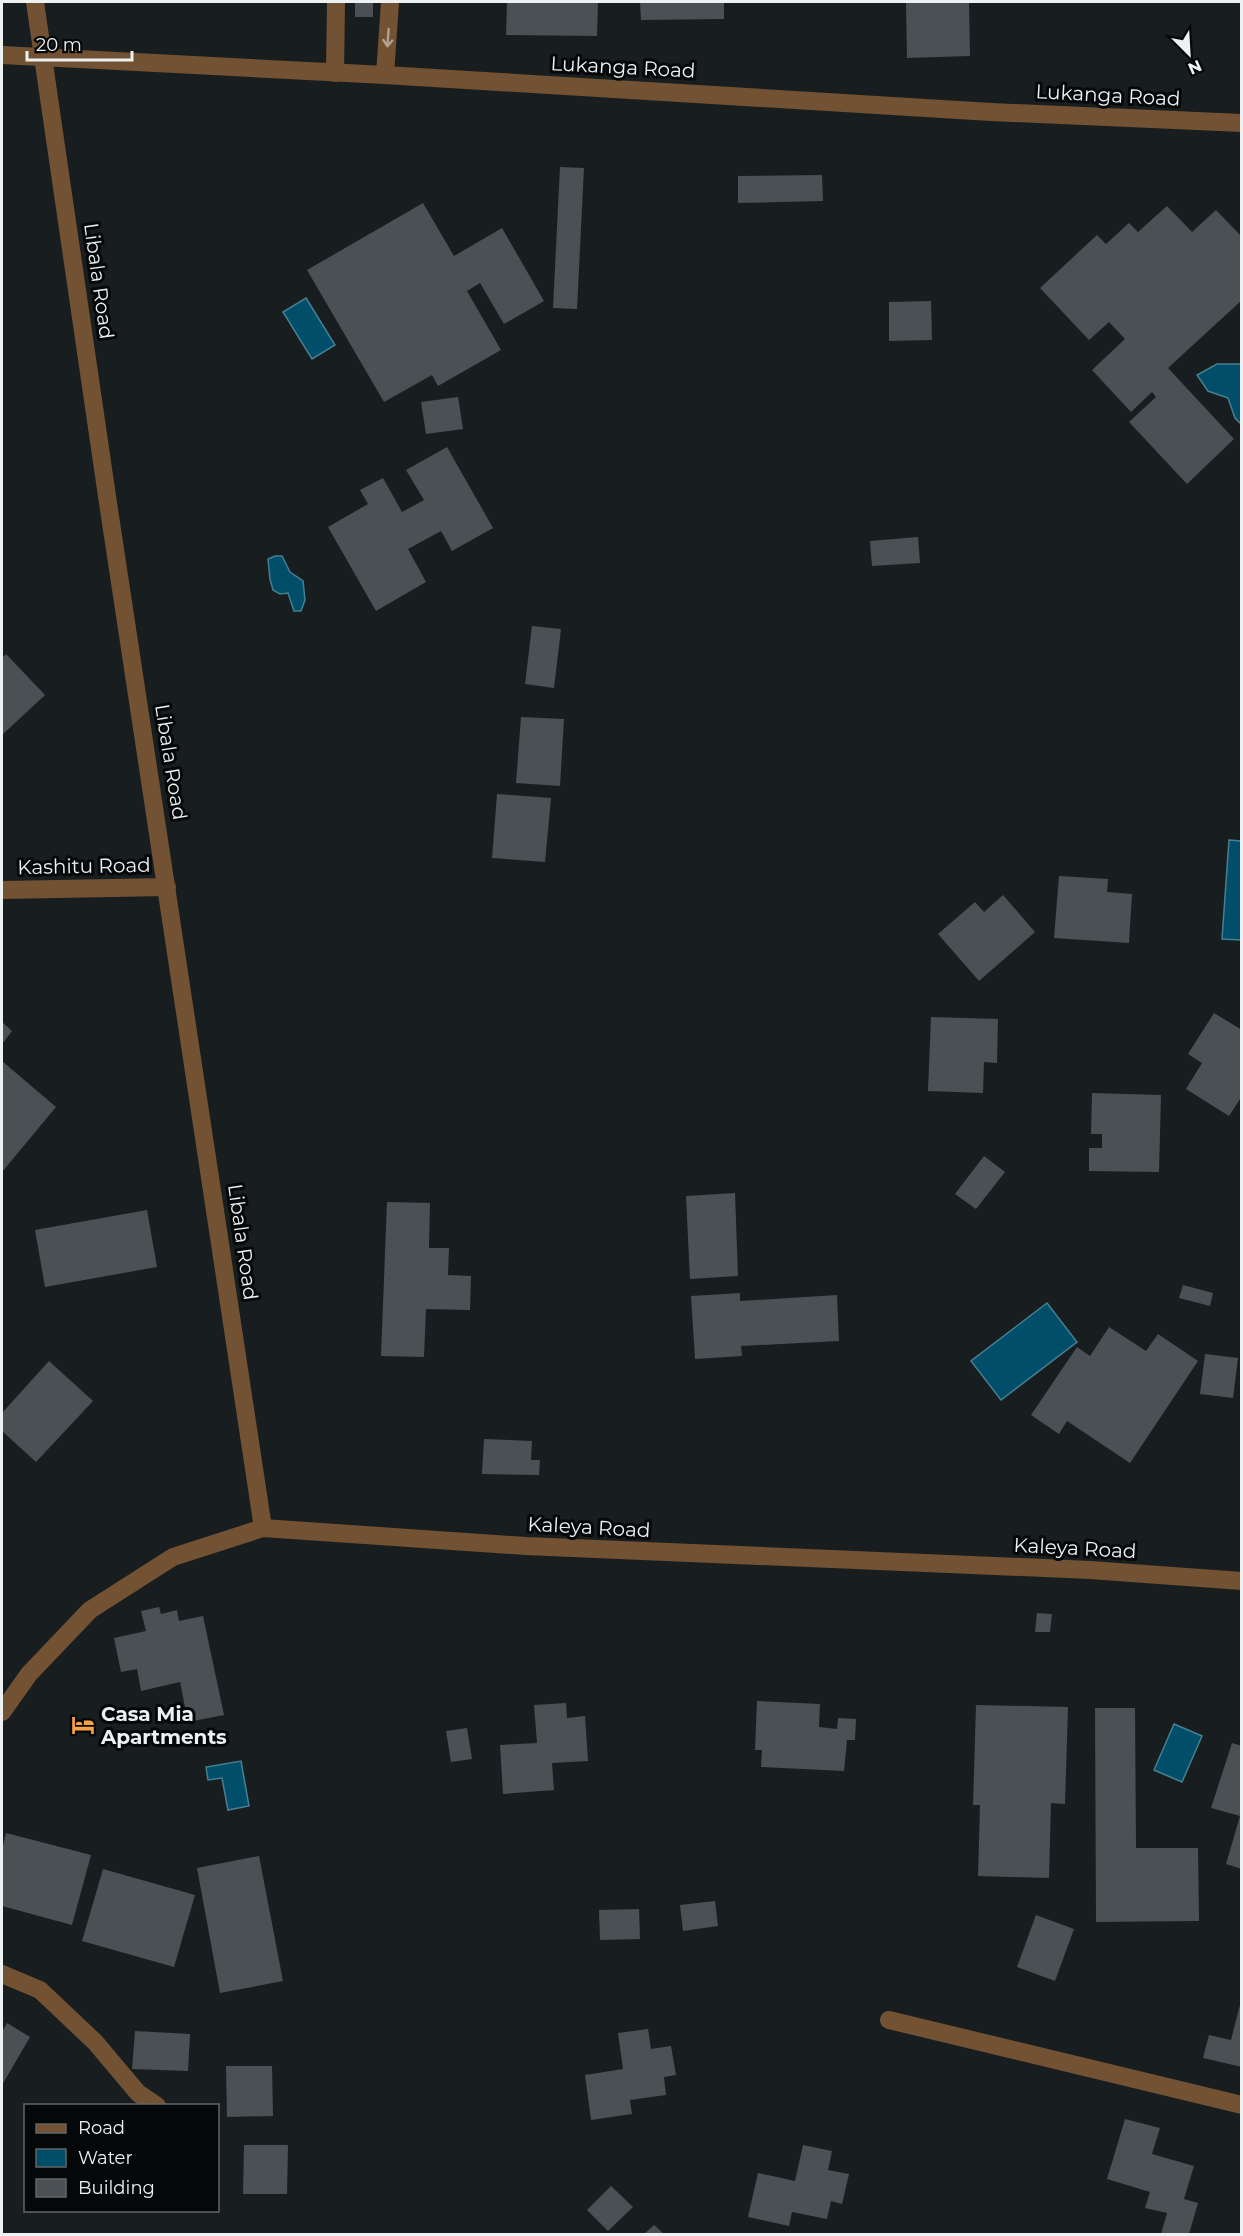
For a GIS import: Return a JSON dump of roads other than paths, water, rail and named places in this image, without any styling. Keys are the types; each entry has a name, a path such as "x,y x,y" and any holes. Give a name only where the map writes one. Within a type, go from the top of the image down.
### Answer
{"street":[{"name":"Libala Road","path":"35,2 263,1528"},
{"path":"335,73 336,2"},
{"path":"385,75 390,2"},
{"name":"Lukanga Road","path":"2,55 385,75 980,111 1242,123"},
{"name":"Kashitu Road","path":"2,890 167,887"},
{"name":"Kaleya Road","path":"2,1712 29,1674 90,1610 173,1557 263,1528 526,1546 1090,1570 1242,1581"},
{"path":"2,1974 40,1990 94,2042 138,2093 154,2104"},
{"path":"889,2020 1242,2105"}],"water":[{"path":"306,298 335,345 312,359 283,312"},
{"path":"1217,364 1241,364 1241,424 1235,418 1228,398 1208,391 1197,375"},
{"path":"282,556 290,572 303,581 305,600 301,611 294,611 288,593 280,594 273,590 268,559"},
{"path":"1229,840 1241,841 1241,940 1222,939"},
{"path":"1047,1303 1077,1342 1001,1400 971,1361"},
{"path":"1174,1724 1202,1736 1182,1782 1154,1770"},
{"path":"241,1761 249,1806 228,1810 222,1778 208,1780 206,1767"}],"place":[{"name":"Casa Mia Apartments","path":"83,1725"}]}
